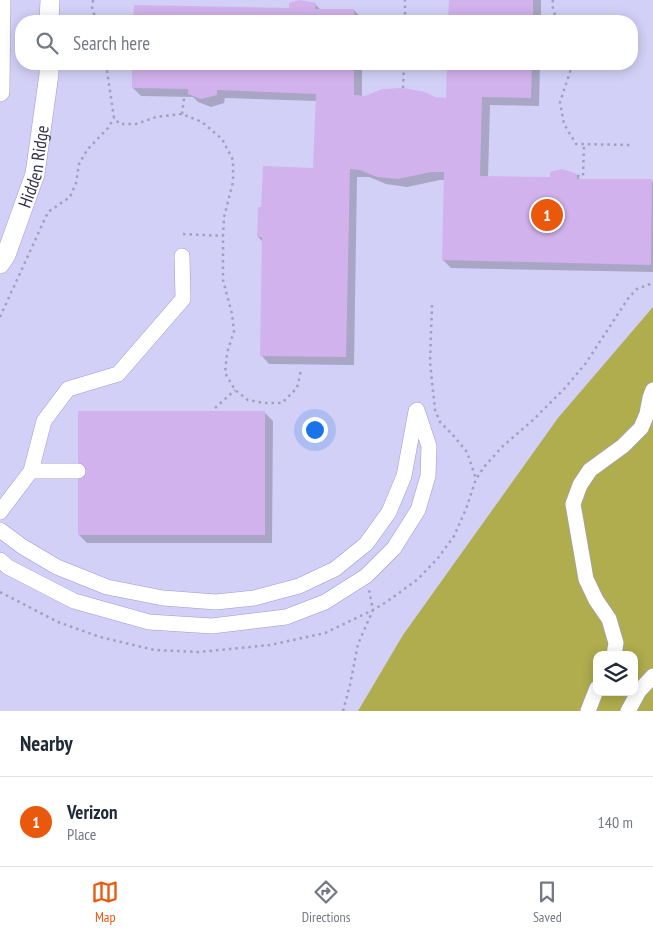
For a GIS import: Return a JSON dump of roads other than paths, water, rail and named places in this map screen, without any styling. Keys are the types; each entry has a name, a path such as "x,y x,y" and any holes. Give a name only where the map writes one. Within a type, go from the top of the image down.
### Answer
{"main road":[{"path":"0,92 2,0"},
{"path":"49,15 50,0"},
{"name":"Hidden Ridge","path":"0,264 6,255 35,174 49,70"}],"lane":[{"path":"0,512 31,471 44,421 68,389 118,374 183,299 182,256"},
{"path":"615,651 616,643 609,619 596,600 586,579 573,504 580,486 590,470 623,446 641,428 647,414 653,390"},
{"path":"0,530 23,548 57,567 107,587 163,598 216,602 254,598 299,586 335,569 366,544 388,512 404,476 417,410 429,446 428,476 418,510 394,548 366,576 324,602 286,617 212,626 149,622 74,601 0,560"},
{"path":"31,471 78,471"},
{"path":"628,711 639,691 653,676"},
{"path":"588,711 594,696"}],"place":[{"name":"Verizon","path":"547,215"}]}
